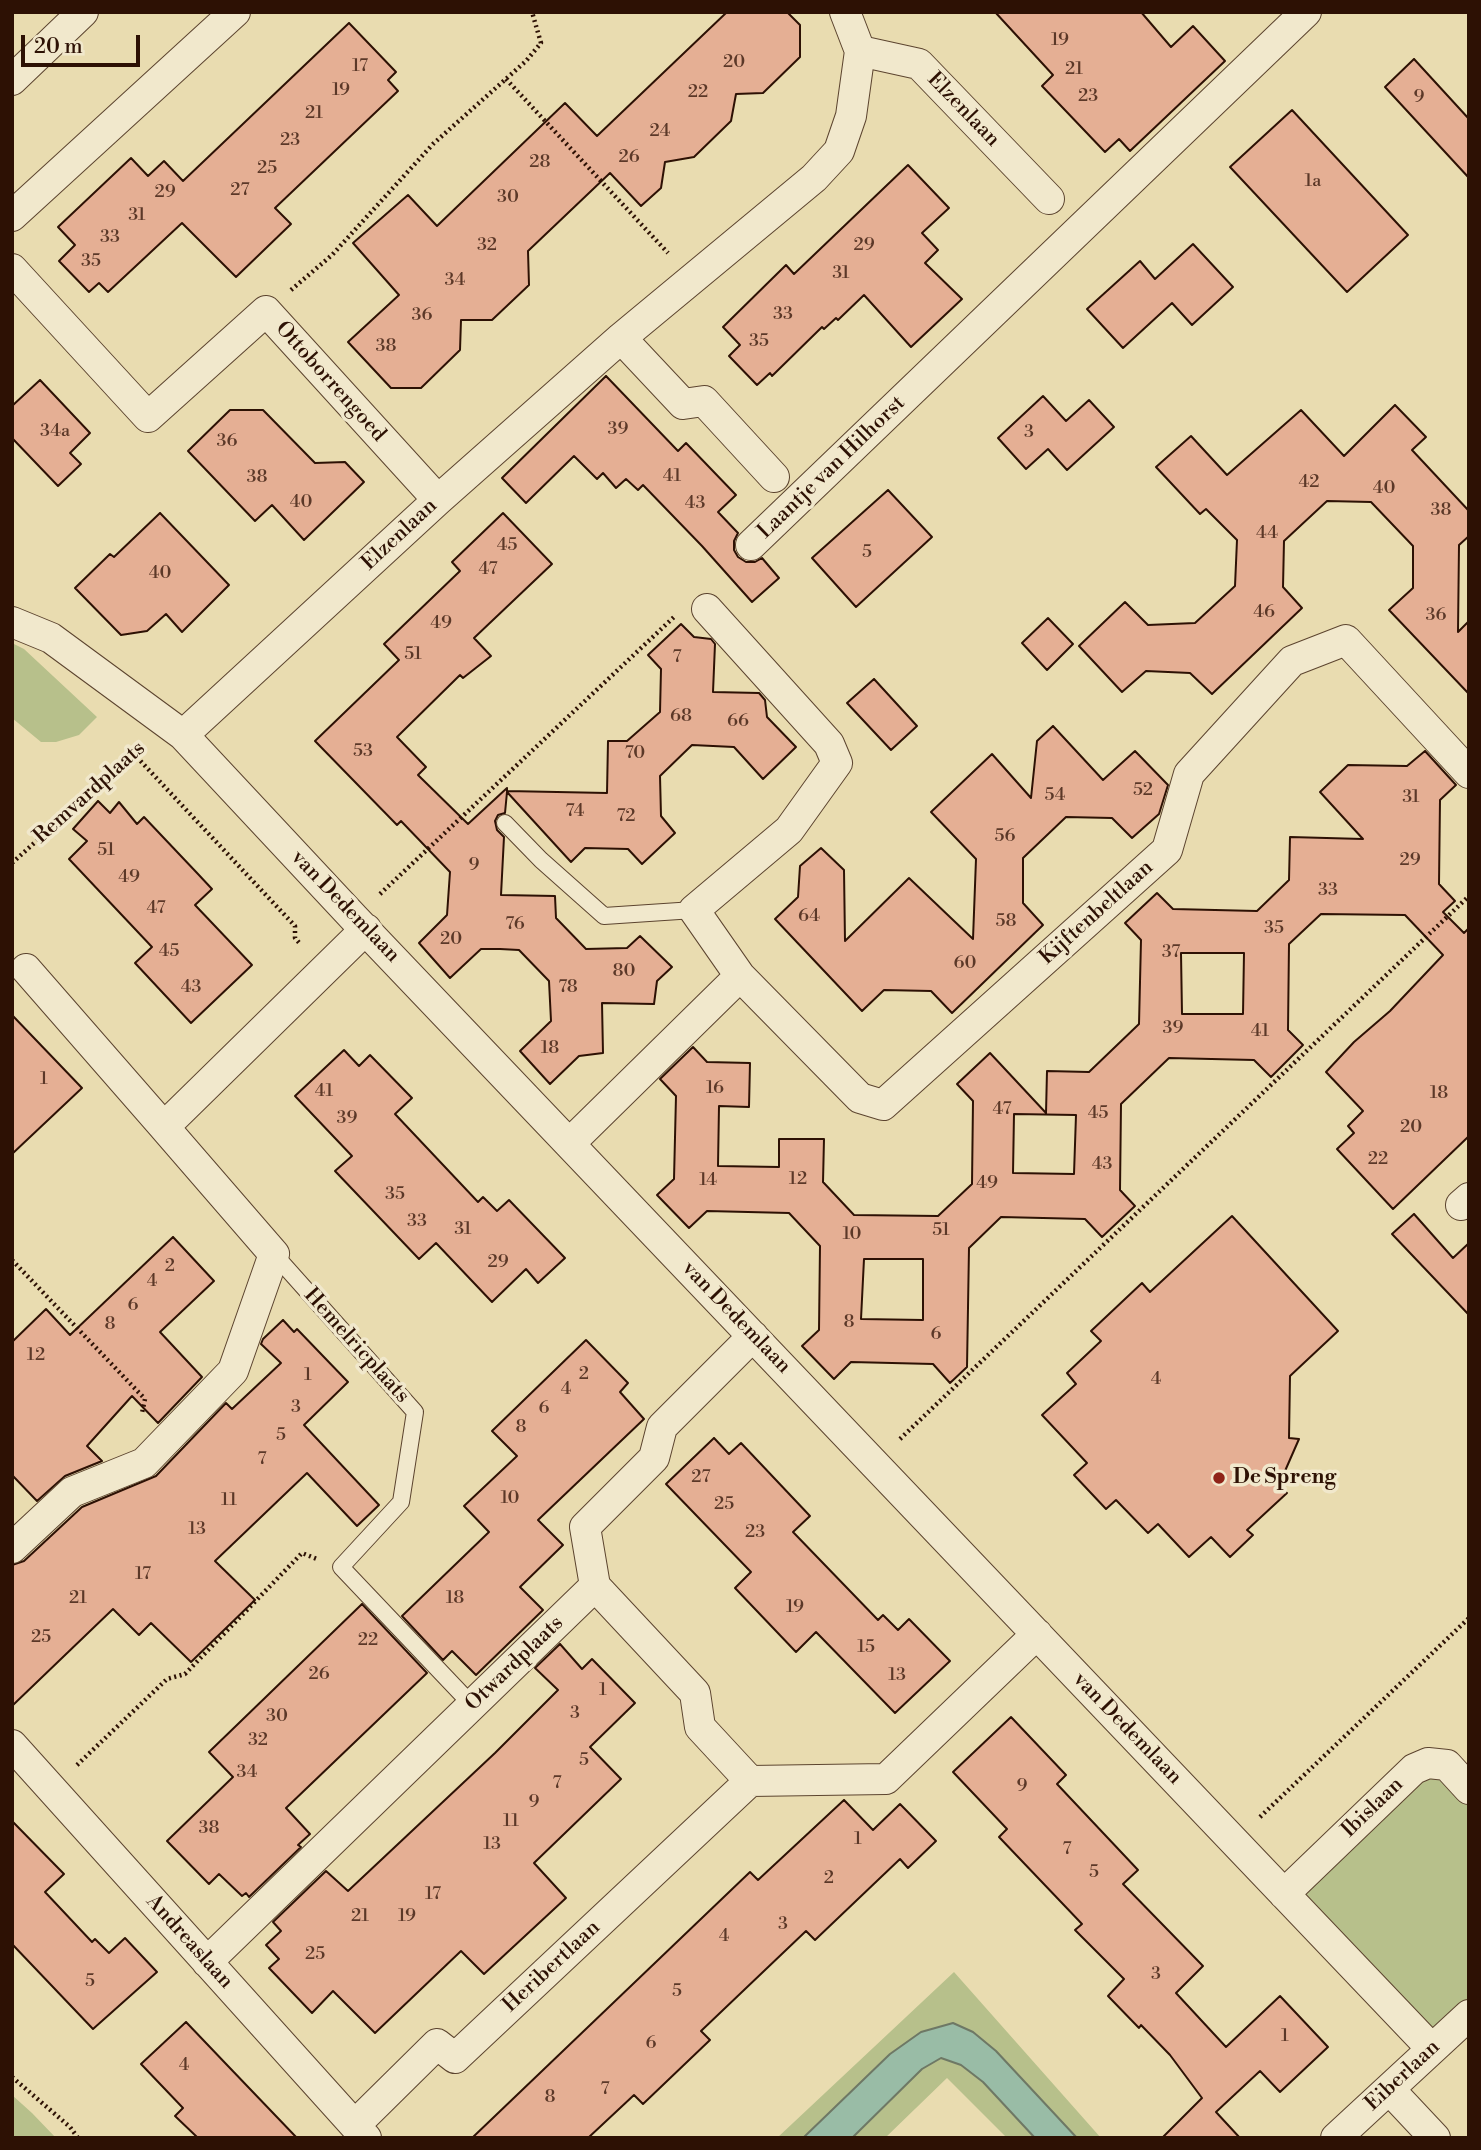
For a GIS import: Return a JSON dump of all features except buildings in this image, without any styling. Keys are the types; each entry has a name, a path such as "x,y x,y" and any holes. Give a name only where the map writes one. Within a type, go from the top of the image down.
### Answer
{"street":[{"path":"12,80 83,12"},
{"path":"12,216 234,12"},
{"name":"Elzenlaan","path":"176,729 621,338 814,178 839,152 851,116 860,51 845,12"},
{"name":"Laantje van Hilhorst","path":"751,545 1306,12"},
{"name":"Elzenlaan","path":"860,51 919,64 1049,199"},
{"name":"Ottoborrengoed","path":"12,269 148,416 267,311 438,500"},
{"path":"621,338 683,404 704,401 774,477"},
{"path":"694,910 789,830 837,764 829,744 707,609"},
{"name":"van Dedemlaan","path":"12,622 51,638 176,729 1432,2049"},
{"name":"Kijftenbeltlaan","path":"694,910 740,976 860,1098 883,1105 1167,850 1189,774 1292,661 1346,640 1469,773"},
{"path":"17,969 163,1127 324,971 360,924"},
{"path":"570,1143 740,976"},
{"name":"Hemelricplaats","path":"163,1127 274,1254"},
{"path":"12,1548 72,1492 144,1463 233,1371 274,1254"},
{"path":"753,1336 662,1427 654,1458 585,1527 595,1586 695,1693 699,1727 750,1781 886,1779 1037,1634"},
{"name":"Otwardplaats","path":"207,1962 595,1586"},
{"name":"Andreaslaan","path":"12,1745 360,2132"},
{"name":"Ibislaan","path":"1284,1894 1414,1769 1428,1763 1447,1765 1469,1789"},
{"name":"Heribertlaan","path":"360,2132 437,2044 455,2058 750,1781"},
{"name":"Eiberlaan","path":"1336,2138 1469,2015"},
{"path":"1389,2089 1435,2138"}],"lane":[{"path":"506,823 541,860 604,916 694,910"},
{"name":"Hemelricplaats","path":"274,1254 415,1412 401,1502 341,1567"},
{"path":"341,1567 472,1705"}],"path":[{"path":"267,311 332,255 433,144 526,61 541,43 532,12"},
{"path":"506,79 692,279"},
{"path":"360,924 675,616"},
{"name":"Remvardplaats","path":"12,863 133,753 176,729"},
{"path":"133,753 295,926 295,938 324,971"},
{"path":"874,1463 1469,895"},
{"path":"12,1260 145,1399 140,1421 161,1445"},
{"path":"51,1788 167,1679 185,1675 302,1553 341,1567"},
{"path":"1234,1842 1469,1618"},
{"path":"12,2077 70,2127 78,2138"}],"shaded area":[{"path":"12,643 24,649 97,717 79,735 56,742 41,742 12,718"},
{"path":"1439,1777 1469,1804 1469,2007 1432,2043 1298,1903 1343,1843 1419,1778"},
{"path":"954,1972 1101,2138 1077,2138 996,2051 890,2054 803,2138 777,2138"},
{"path":"953,2023 973,2032 996,2051 1077,2138 1035,2138 983,2082 961,2065 941,2058 922,2069 852,2138 803,2138 890,2054 921,2032"},
{"path":"941,2058 961,2065 983,2082 1035,2138 1007,2138 947,2078 885,2138 852,2138 922,2069"},
{"path":"12,2095 32,2113 56,2138 12,2138"}],"place":[{"name":"De Spreng","path":"1219,1478"}]}
